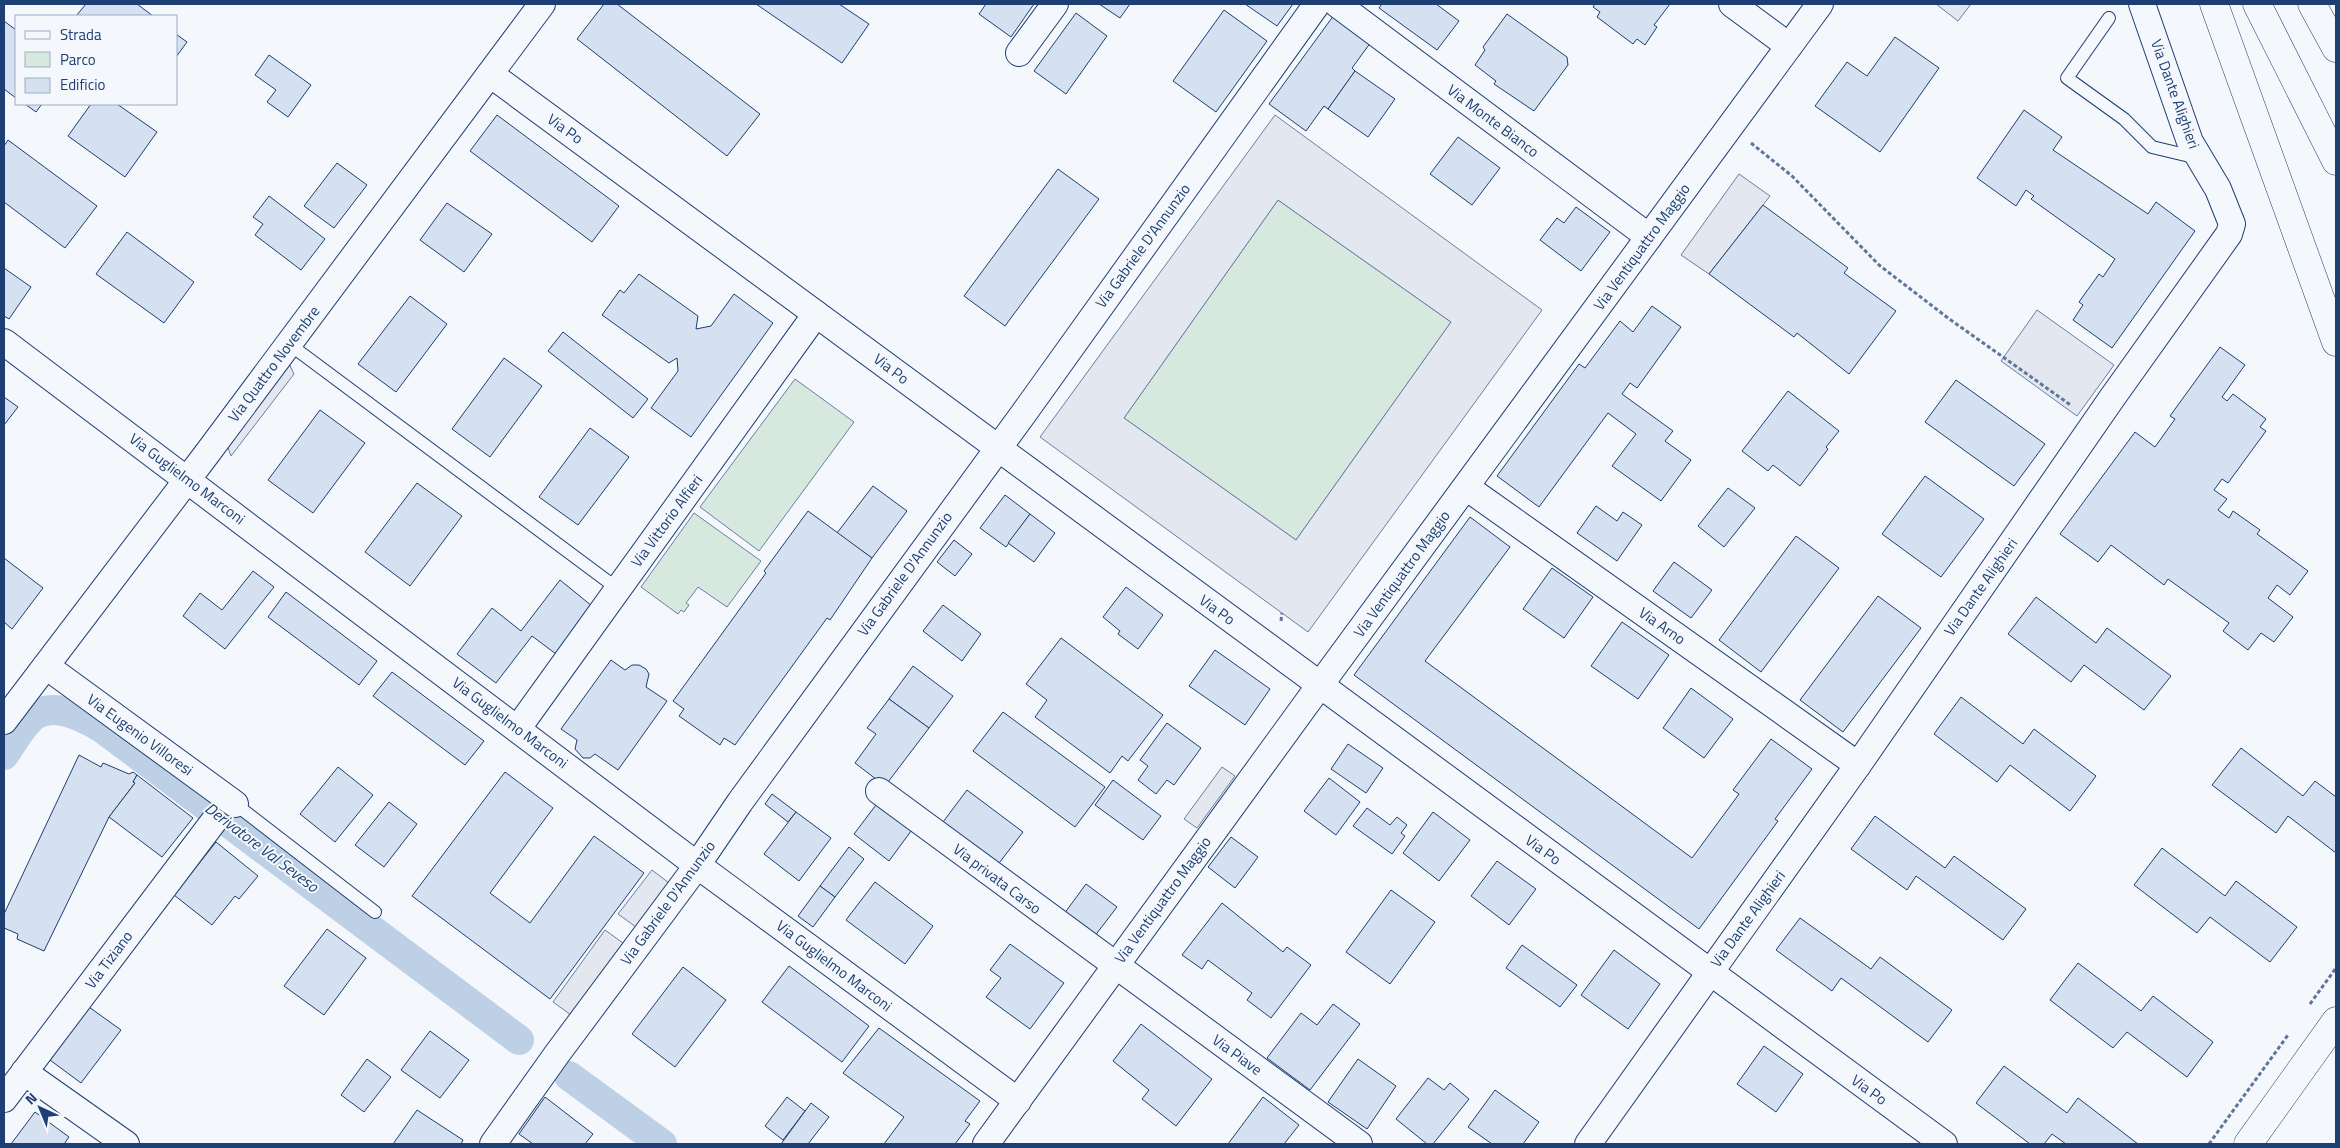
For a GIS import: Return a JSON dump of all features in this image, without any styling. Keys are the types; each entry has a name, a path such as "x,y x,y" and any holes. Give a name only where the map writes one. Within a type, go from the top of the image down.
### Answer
{"main road":[{"path":"2214,4 2336,342"},
{"path":"2257,4 2336,161"},
{"path":"2312,4 2336,48"},
{"path":"2248,1144 2336,1021"}],"street":[{"name":"Via Quattro Novembre","path":"4,721 289,344 542,4"},
{"path":"1019,53 1055,4"},
{"name":"Via Gabriele D'Annunzio","path":"493,1144 697,865 740,802 1317,4"},
{"name":"Via Monte Bianco","path":"1337,4 1649,238"},
{"path":"1732,4 1789,46"},
{"name":"Via Ventiquattro Maggio","path":"986,1144 1820,4"},
{"name":"Via Dante Alighieri","path":"1588,1144 1858,765 2095,422 2229,234 2232,224 2218,189 2198,158 2142,4"},
{"name":"Via Po","path":"490,74 1944,1144"},
{"name":"Via Vittorio Alfieri","path":"518,728 816,314"},
{"name":"Via Guglielmo Marconi","path":"4,342 518,728 697,865 1018,1101"},
{"name":"Via Arno","path":"1466,487 1858,765"},
{"name":"Via Eugenio Villoresi","path":"46,666 234,804"},
{"name":"Via privata Carso","path":"879,791 1115,966"},
{"name":"Via Tiziano","path":"4,1099 214,821"},
{"name":"Via Piave","path":"1115,966 1359,1144"},
{"path":"24,1072 126,1144"}],"lane":[{"path":"2109,18 2067,78 2124,119 2152,147 2198,158"},
{"path":"289,344 618,589"},
{"path":"234,804 375,912"}],"path":[{"path":"1731,126 1792,176 1879,265 1948,318 2095,422"},
{"path":"2307,1008 2336,968"},
{"path":"2209,1144 2290,1032"}],"green space":[{"path":"1278,200 1451,322 1296,540 1124,418"},
{"path":"795,379 854,422 759,551 700,507"},
{"path":"694,513 761,561 727,607 698,587 686,603 689,605 684,612 681,610 678,614 641,587"}],"shaded area":[{"path":"1936,4 1971,4 1958,21"},
{"path":"1275,115 1542,310 1308,632 1040,437","holes":["1278,200 1451,322 1296,540 1124,418"]},
{"path":"1739,174 1770,196 1709,274 1681,255"},
{"path":"2037,310 2114,365 2077,416 2001,361"},
{"path":"285,355 294,374 231,456 224,437"},
{"path":"1222,767 1235,776 1197,828 1184,819"},
{"path":"652,870 669,883 636,927 618,914"},
{"path":"605,930 623,943 571,1015 553,1002"}],"building":[{"path":"86,4 137,4 152,15 77,15"},
{"path":"604,4 617,4 760,114 727,156 577,39"},
{"path":"756,4 839,4 869,24 842,63"},
{"path":"986,4 1034,4 1011,37 979,14"},
{"path":"1099,4 1130,4 1120,18"},
{"path":"1245,4 1293,4 1277,26"},
{"path":"1382,4 1436,4 1459,21 1437,50 1379,8"},
{"path":"1595,4 1670,4 1654,25 1657,27 1645,45 1637,39 1633,44 1597,17 1600,12 1593,7"},
{"path":"1224,10 1267,41 1216,112 1173,81"},
{"path":"1076,13 1107,36 1066,94 1034,71"},
{"path":"1507,14 1567,57 1568,65 1534,111 1494,84 1496,81 1475,65 1485,50 1483,47"},
{"path":"1334,15 1371,42 1352,68 1355,71 1328,109 1324,106 1306,131 1269,104"},
{"path":"4,21 15,29 15,97 4,89"},
{"path":"178,35 187,42 178,54"},
{"path":"1895,37 1939,68 1880,152 1815,106 1847,62 1867,76"},
{"path":"269,55 311,85 288,117 267,102 276,90 255,75"},
{"path":"1355,71 1395,99 1368,137 1328,109"},
{"path":"26,105 41,105 36,112"},
{"path":"90,105 118,105 157,132 125,177 68,136"},
{"path":"2024,110 2062,137 2053,150 2148,214 2156,202 2195,231 2112,348 2073,320 2083,305 2079,302 2099,274 2103,277 2115,259 2031,199 2034,196 2026,190 2016,206 1977,178"},
{"path":"497,115 619,206 592,242 470,151"},
{"path":"1458,137 1500,168 1472,205 1430,174"},
{"path":"8,140 97,206 65,248 4,202 4,146"},
{"path":"337,163 367,185 334,228 304,206"},
{"path":"1058,169 1099,199 1005,326 964,296"},
{"path":"269,196 325,239 301,270 255,235 263,224 253,217"},
{"path":"447,203 492,234 464,272 420,240"},
{"path":"1763,205 1848,268 1844,273 1896,311 1849,374 1797,333 1794,337 1709,274"},
{"path":"1576,207 1610,232 1581,271 1540,240 1557,218 1564,223"},
{"path":"127,232 194,282 164,323 96,274"},
{"path":"4,268 31,287 9,319 4,316"},
{"path":"639,274 698,316 696,329 711,326 734,294 773,323 691,437 651,408 678,371 677,358 669,363 602,315 620,290 624,293"},
{"path":"410,296 447,324 396,392 358,364"},
{"path":"1652,306 1681,327 1637,388 1630,383 1622,394 1673,431 1665,441 1691,460 1661,501 1612,466 1636,434 1608,413 1539,507 1497,476 1579,364 1585,368 1620,321 1633,332"},
{"path":"563,332 648,399 633,418 548,351"},
{"path":"2220,347 2245,365 2222,397 2227,401 2233,394 2266,419 2260,427 2266,431 2228,483 2222,479 2214,490 2227,499 2218,510 2229,518 2233,511 2260,530 2257,534 2308,571 2290,595 2277,585 2268,598 2293,617 2274,642 2261,633 2248,650 2223,631 2229,623 2168,579 2164,585 2111,545 2098,562 2060,534 2135,432 2155,447 2175,419 2170,416"},
{"path":"504,358 542,386 490,457 452,429"},
{"path":"1956,380 2045,444 2014,486 1925,422"},
{"path":"1788,391 1839,431 1800,486 1773,465 1768,471 1742,451"},
{"path":"4,397 18,407 4,425"},
{"path":"320,410 365,443 313,513 268,480"},
{"path":"590,428 629,457 578,525 539,497"},
{"path":"1925,476 1984,519 1941,577 1882,534"},
{"path":"417,483 462,516 410,586 365,552"},
{"path":"873,486 907,511 872,558 837,533"},
{"path":"1728,488 1755,508 1724,547 1698,526"},
{"path":"1005,495 1030,514 1006,547 980,528"},
{"path":"1596,506 1617,521 1623,512 1642,525 1617,561 1577,533"},
{"path":"808,511 872,558 830,620 827,618 735,745 724,738 720,745 679,716 684,709 673,701 766,573 764,571"},
{"path":"1030,514 1055,533 1034,562 1008,543"},
{"path":"1470,517 1510,547 1425,661 1692,858 1739,794 1733,790 1771,739 1812,769 1775,819 1778,821 1699,929 1354,675"},
{"path":"1796,536 1839,568 1761,672 1719,640"},
{"path":"954,540 972,554 955,576 937,562"},
{"path":"4,558 43,588 12,629 4,622"},
{"path":"1674,562 1712,590 1691,618 1653,591"},
{"path":"1552,568 1593,597 1564,638 1523,609"},
{"path":"253,571 274,587 225,649 183,616 200,593 222,610"},
{"path":"560,580 592,606 556,654 532,636 496,683 457,654 492,608 521,631"},
{"path":"1126,587 1163,615 1138,649 1118,634 1120,631 1103,617"},
{"path":"286,592 377,661 359,685 268,617"},
{"path":"1878,596 1921,628 1843,732 1800,700"},
{"path":"2036,597 2096,643 2107,628 2171,676 2144,710 2084,665 2071,682 2008,634"},
{"path":"943,605 981,634 962,661 923,631"},
{"path":"1622,622 1669,655 1638,699 1591,666"},
{"path":"1061,638 1163,715 1128,761 1122,756 1110,773 1035,717 1047,700 1026,684"},
{"path":"1215,650 1270,689 1245,725 1189,686"},
{"path":"611,660 625,670 632,665 639,665 646,669 649,674 646,687 667,701 618,770 595,754 590,758 583,758 575,749 577,740 561,729"},
{"path":"913,666 953,696 929,728 889,699"},
{"path":"392,672 484,741 465,765 373,696"},
{"path":"1691,688 1733,719 1704,758 1663,728"},
{"path":"1961,697 2023,744 2034,729 2096,776 2070,811 2010,765 1997,782 1934,734"},
{"path":"889,699 929,728 885,786 855,763 876,734 867,728"},
{"path":"1003,712 1105,787 1075,827 973,751"},
{"path":"1167,723 1201,748 1174,785 1167,780 1156,794 1138,780 1148,766 1140,760"},
{"path":"1348,744 1383,768 1366,793 1331,769"},
{"path":"2241,748 2303,796 2315,781 2336,797 2336,853 2288,816 2276,833 2212,785"},
{"path":"79,755 101,767 103,763 129,774 133,772 137,775 133,782 135,783 109,817 44,951 17,939 18,934 4,928 4,914"},
{"path":"338,767 373,795 335,842 300,814"},
{"path":"505,772 553,808 490,893 530,923 594,836 644,873 550,999 412,896"},
{"path":"137,775 193,818 162,857 109,817 135,783 133,782"},
{"path":"1329,778 1360,802 1336,835 1304,811"},
{"path":"1113,780 1161,816 1143,840 1095,805"},
{"path":"967,790 1023,832 996,867 940,826"},
{"path":"772,794 796,812 788,822 765,804"},
{"path":"879,801 914,827 889,861 854,834"},
{"path":"389,802 417,824 384,867 355,845"},
{"path":"1367,808 1390,825 1397,817 1407,825 1401,833 1405,836 1392,854 1353,826"},
{"path":"796,812 831,838 799,881 764,854"},
{"path":"1433,812 1470,840 1439,881 1403,853"},
{"path":"1875,816 1945,868 1954,856 2026,909 2003,940 1916,876 1907,890 1851,849"},
{"path":"1231,837 1258,857 1235,888 1208,867"},
{"path":"216,842 258,876 239,899 235,896 212,925 174,895"},
{"path":"849,847 864,859 835,897 820,886"},
{"path":"2162,848 2225,896 2236,881 2297,927 2270,962 2210,917 2197,933 2134,885"},
{"path":"1497,861 1536,889 1509,925 1471,896"},
{"path":"875,882 933,926 905,964 846,920"},
{"path":"1086,884 1117,907 1094,937 1064,914"},
{"path":"820,886 835,897 813,927 798,916"},
{"path":"1391,890 1435,922 1390,984 1346,952"},
{"path":"1222,903 1283,952 1287,947 1311,965 1271,1018 1247,1000 1252,993 1208,960 1202,969 1182,955"},
{"path":"1800,918 1871,969 1880,957 1952,1010 1928,1042 1841,978 1832,991 1776,950"},
{"path":"327,929 366,958 324,1015 284,986"},
{"path":"1010,944 1064,983 1030,1029 986,997 1001,978 990,970"},
{"path":"1522,945 1577,985 1560,1007 1506,968"},
{"path":"1614,950 1660,984 1628,1029 1581,995"},
{"path":"2078,963 2141,1011 2153,996 2213,1042 2187,1077 2127,1032 2113,1048 2050,1000"},
{"path":"789,966 869,1026 842,1062 762,1002"},
{"path":"683,967 726,1000 675,1067 632,1034"},
{"path":"1333,1004 1360,1024 1310,1090 1267,1058 1301,1013 1317,1025"},
{"path":"89,1007 121,1030 81,1083 50,1060"},
{"path":"1141,1024 1212,1079 1176,1126 1142,1099 1149,1090 1113,1061"},
{"path":"879,1028 980,1101 965,1121 970,1124 955,1144 884,1144 904,1117 843,1073"},
{"path":"430,1031 469,1060 440,1098 401,1070"},
{"path":"1764,1046 1803,1074 1776,1112 1737,1084"},
{"path":"367,1059 391,1077 364,1112 341,1095"},
{"path":"1358,1059 1396,1086 1367,1129 1328,1102"},
{"path":"2004,1066 2067,1113 2078,1098 2138,1144 2066,1144 2052,1134 2044,1144 2030,1144 1976,1103"},
{"path":"1428,1078 1444,1090 1450,1083 1469,1099 1433,1144 1427,1144 1396,1119"},
{"path":"1495,1090 1539,1122 1523,1144 1492,1144 1468,1127"},
{"path":"545,1097 593,1134 585,1144 533,1144 519,1134"},
{"path":"787,1097 805,1111 783,1140 765,1126"},
{"path":"1263,1097 1299,1125 1284,1144 1228,1144"},
{"path":"811,1103 829,1117 808,1144 781,1144"},
{"path":"417,1110 463,1140 461,1144 393,1144"},
{"path":"35,1112 69,1137 64,1144 11,1144"}],"waterway":[{"name":"Derivatore Val Seveso","path":"4,755 26,723 43,711 52,710 70,713 95,724 519,1040"},
{"name":"Derivatore Val Seveso","path":"569,1076 662,1144"}]}
